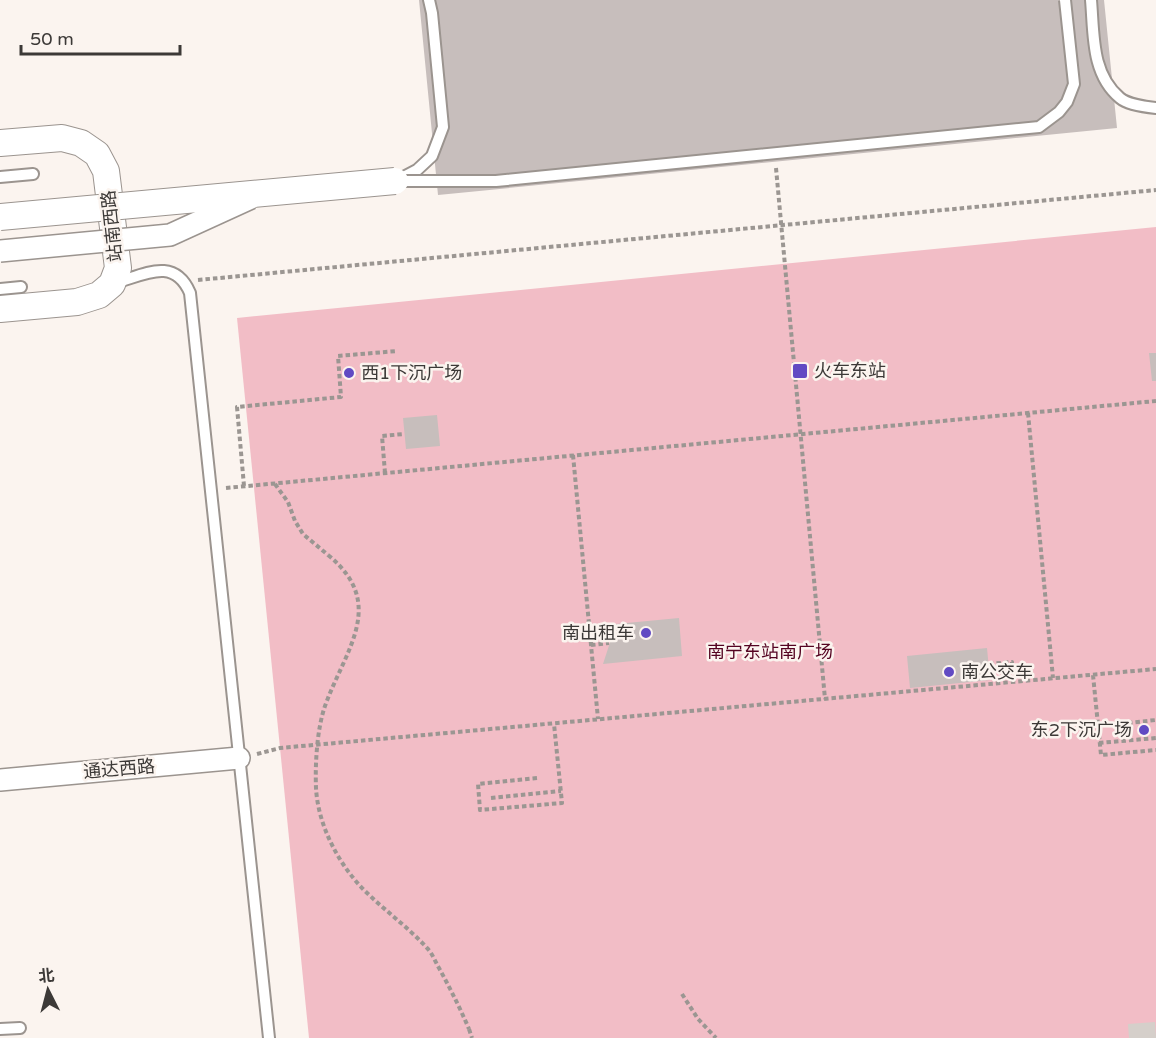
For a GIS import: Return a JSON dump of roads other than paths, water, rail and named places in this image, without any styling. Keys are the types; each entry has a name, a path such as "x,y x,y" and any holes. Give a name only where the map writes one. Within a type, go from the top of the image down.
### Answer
{"street":[{"name":"站南西路","path":"0,143 62,138 81,143 97,154 106,171 118,268 112,284 99,295 76,302 0,309"},
{"path":"0,217 395,181"},
{"path":"0,251 170,235 259,194"},
{"name":"通达西路","path":"0,780 239,758"}],"lane":[{"path":"395,181 417,170 432,156 443,127 429,0"},
{"path":"432,13 437,0"},
{"path":"395,181 496,181 1039,128 1059,112 1067,102 1074,84 1065,0"},
{"path":"1090,0 1095,51 1100,74 1121,99 1156,108"},
{"path":"0,177 33,174"},
{"path":"112,284 162,270 174,273 184,281 190,293 269,1038"},
{"path":"0,289 21,287"},
{"path":"0,1029 20,1028"}],"tunnel":[{"path":"1129,1038 1156,1036"}],"place":[{"name":"火车东站","path":"800,371"},
{"name":"西1下沉广场","path":"349,373"},
{"name":"南出租车","path":"646,633"},
{"name":"南公交车","path":"949,672"},
{"name":"东2下沉广场","path":"1144,730"}],"park label":[{"name":"南宁东站南广场","path":"770,652"}]}
